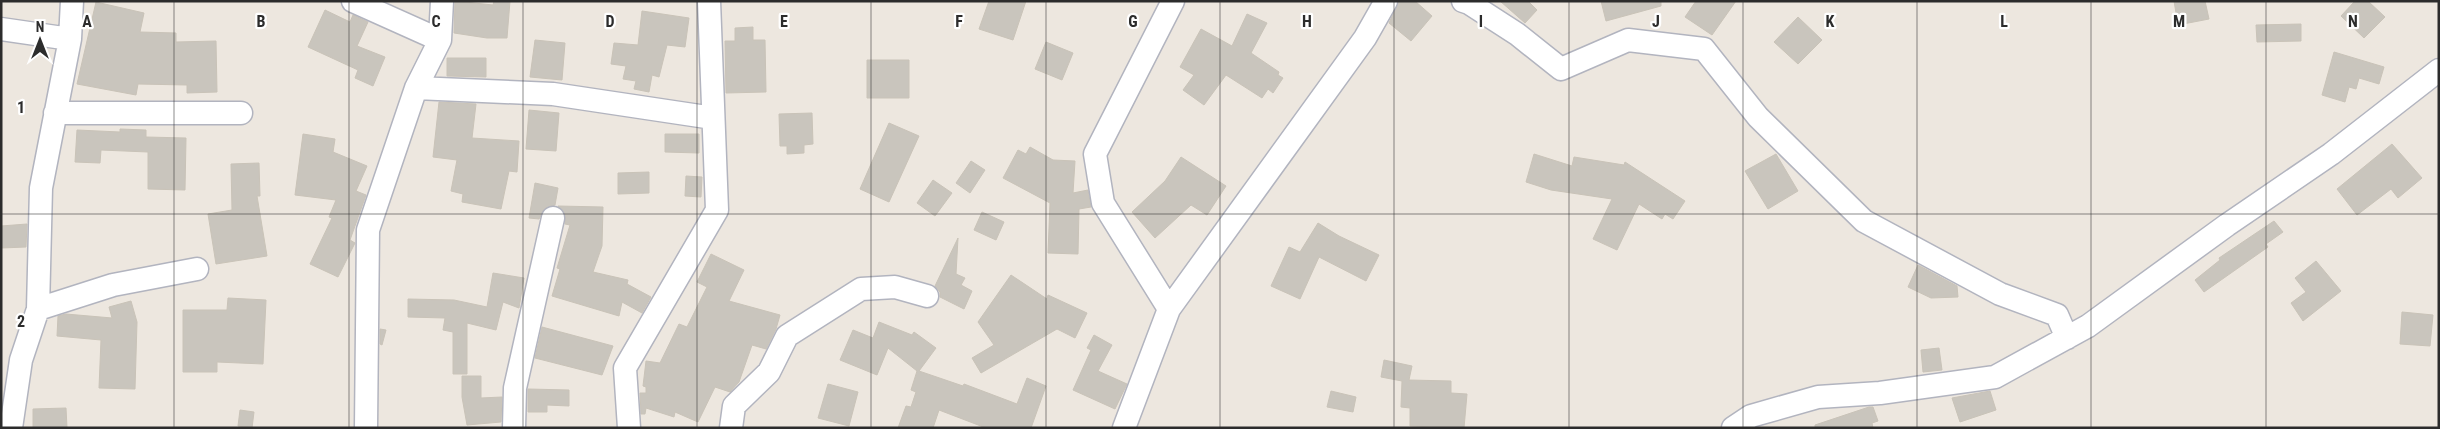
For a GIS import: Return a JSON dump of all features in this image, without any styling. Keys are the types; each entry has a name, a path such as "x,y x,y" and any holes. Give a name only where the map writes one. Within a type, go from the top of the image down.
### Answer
{"street":[{"path":"11,428 21,360 38,309 41,188 70,39 72,1"},
{"path":"353,1 440,40"},
{"path":"366,428 368,230 416,88 440,40 442,1"},
{"path":"629,428 625,368 717,210 708,1"},
{"path":"1169,309 1103,203 1095,154 1173,1"},
{"path":"1124,428 1169,309 1365,38 1386,1"},
{"path":"1467,2 1517,34 1562,69 1628,40 1704,49 1758,117 1864,221 2000,294 2057,315 2067,338"},
{"path":"1,29 70,39"},
{"path":"1733,428 1751,416 1818,397 1880,393 1996,377 2088,326 2227,225 2331,154 2439,70"},
{"path":"416,88 553,94 713,118"},
{"path":"55,114 241,113"},
{"path":"514,428 514,388 553,218"},
{"path":"38,309 113,285 197,269"},
{"path":"731,428 734,406 769,372 787,336 861,289 895,287 927,296"}],"building":[{"path":"455,1 493,5 494,1 510,1 507,38 487,38 454,33"},
{"path":"989,1 1026,1 1013,40 979,29"},
{"path":"1399,1 1415,1 1432,16 1411,41 1389,23"},
{"path":"1500,1 1528,1 1537,10 1525,23"},
{"path":"1601,1 1661,1 1661,6 1606,21"},
{"path":"1696,1 1736,1 1712,35 1685,17"},
{"path":"2174,1 2205,1 2209,19 2178,25"},
{"path":"2355,1 2368,1 2385,17 2364,38 2341,16"},
{"path":"96,2 144,13 140,32 176,33 176,42 216,41 217,92 187,93 187,85 138,84 136,95 77,84"},
{"path":"325,10 350,22 353,15 368,22 357,46 385,57 373,86 355,78 358,70 308,47"},
{"path":"642,11 689,18 685,47 667,45 659,77 652,75 649,92 634,89 636,81 623,79 626,66 611,64 614,43 638,45"},
{"path":"1247,14 1267,23 1251,53 1279,72 1278,75 1283,78 1273,93 1268,89 1262,98 1226,75 1204,105 1183,90 1194,75 1180,67 1201,29 1232,46"},
{"path":"1798,17 1822,40 1798,64 1774,42"},
{"path":"2301,24 2301,41 2257,42 2256,25"},
{"path":"753,27 753,40 765,40 766,92 726,93 725,41 735,41 735,28"},
{"path":"535,40 565,43 562,80 530,77"},
{"path":"1046,42 1073,53 1062,80 1035,69"},
{"path":"2334,52 2384,67 2379,84 2359,78 2356,89 2349,87 2345,102 2322,95"},
{"path":"447,58 486,58 486,77 447,76"},
{"path":"867,60 909,60 909,98 867,98"},
{"path":"439,102 476,104 472,138 519,141 517,172 509,171 501,209 462,202 463,194 451,191 457,160 433,157"},
{"path":"529,110 559,113 556,151 526,149"},
{"path":"812,113 813,144 804,145 804,153 787,154 787,146 780,146 779,114"},
{"path":"889,123 919,136 889,202 860,189"},
{"path":"120,129 146,130 146,137 186,138 185,190 148,189 148,152 101,150 100,163 75,162 77,130 120,132"},
{"path":"303,134 335,139 333,152 367,166 356,191 366,195 350,240 355,243 338,277 310,264 332,218 329,217 336,200 295,195"},
{"path":"665,134 699,134 699,153 665,152"},
{"path":"2392,144 2422,178 2398,198 2391,189 2357,215 2337,189"},
{"path":"1030,147 1053,160 1075,161 1073,193 1088,190 1091,207 1079,209 1078,254 1048,253 1050,203 1003,178 1018,150 1026,154"},
{"path":"1534,154 1572,166 1574,157 1624,165 1625,162 1685,201 1673,219 1665,214 1662,219 1639,204 1617,250 1593,239 1612,199 1551,190 1526,182"},
{"path":"1776,154 1798,191 1768,209 1745,171"},
{"path":"1181,157 1226,186 1207,215 1191,205 1155,238 1132,212 1165,181"},
{"path":"971,161 985,170 970,193 956,183"},
{"path":"259,163 260,196 257,196 267,256 216,264 208,214 232,210 231,164"},
{"path":"649,172 649,193 618,194 618,173"},
{"path":"686,176 702,177 701,197 685,196"},
{"path":"933,180 952,193 935,216 917,203"},
{"path":"535,183 558,188 555,205 544,209 539,219 529,218"},
{"path":"558,206 603,207 602,246 593,272 628,280 627,284 651,297 642,313 622,302 619,316 552,296 560,269 557,268 570,225 565,224 565,214"},
{"path":"982,212 1004,222 996,240 974,230"},
{"path":"2274,221 2283,232 2266,244 2268,247 2204,292 2195,280 2220,260 2219,258"},
{"path":"1318,223 1339,236 1379,255 1366,281 1319,257 1300,299 1271,286 1289,247 1300,252"},
{"path":"27,224 26,247 1,248 1,226"},
{"path":"958,238 956,274 965,278 961,285 972,291 964,309 940,297 940,292 935,286"},
{"path":"711,254 744,270 729,301 780,315 776,329 766,349 752,345 739,382 730,392 715,387 698,422 675,412 674,417 646,408 645,414 641,414 640,393 646,393 646,387 643,386 646,361 660,363 679,324 687,327 707,287 697,282"},
{"path":"2316,261 2341,291 2303,321 2291,303 2306,292 2295,278"},
{"path":"1918,265 1957,286 1958,297 1931,298 1908,287"},
{"path":"493,273 524,278 519,308 503,302 496,330 467,323 467,374 453,374 453,332 443,330 445,318 408,317 408,299 454,300 487,307"},
{"path":"1011,275 1047,299 1048,295 1087,313 1075,338 1057,329 981,373 972,358 994,345 978,322"},
{"path":"228,298 266,300 263,364 217,362 217,372 183,372 183,310 227,310"},
{"path":"131,301 137,322 135,389 99,388 101,340 57,336 58,316 66,314 112,318 109,307"},
{"path":"2402,312 2433,315 2430,346 2400,344"},
{"path":"879,322 912,335 914,332 936,348 919,371 963,386 964,384 1017,404 1027,378 1046,386 1031,428 986,428 939,410 933,428 898,428 906,406 911,407 916,392 911,390 917,371 888,348 877,375 840,360 853,330 873,338"},
{"path":"542,327 613,346 602,375 535,358"},
{"path":"380,329 386,330 382,345 380,344"},
{"path":"1094,335 1112,345 1098,371 1127,384 1115,409 1073,390 1091,350 1087,348"},
{"path":"1939,348 1942,370 1923,372 1921,350"},
{"path":"1384,360 1412,366 1409,380 1451,381 1451,393 1467,394 1464,428 1410,426 1410,408 1401,407 1402,381 1381,377"},
{"path":"462,376 481,376 481,398 502,397 501,422 467,425 462,397"},
{"path":"828,384 858,392 849,426 818,418"},
{"path":"528,389 569,390 569,406 547,405 547,412 528,412"},
{"path":"1331,391 1356,397 1353,412 1327,407"},
{"path":"1990,391 1996,410 1960,422 1952,398"},
{"path":"1873,407 1878,421 1872,423 1873,428 1815,428 1815,425"},
{"path":"66,408 67,428 33,428 33,409"},
{"path":"240,410 254,412 252,428 238,426"}]}
